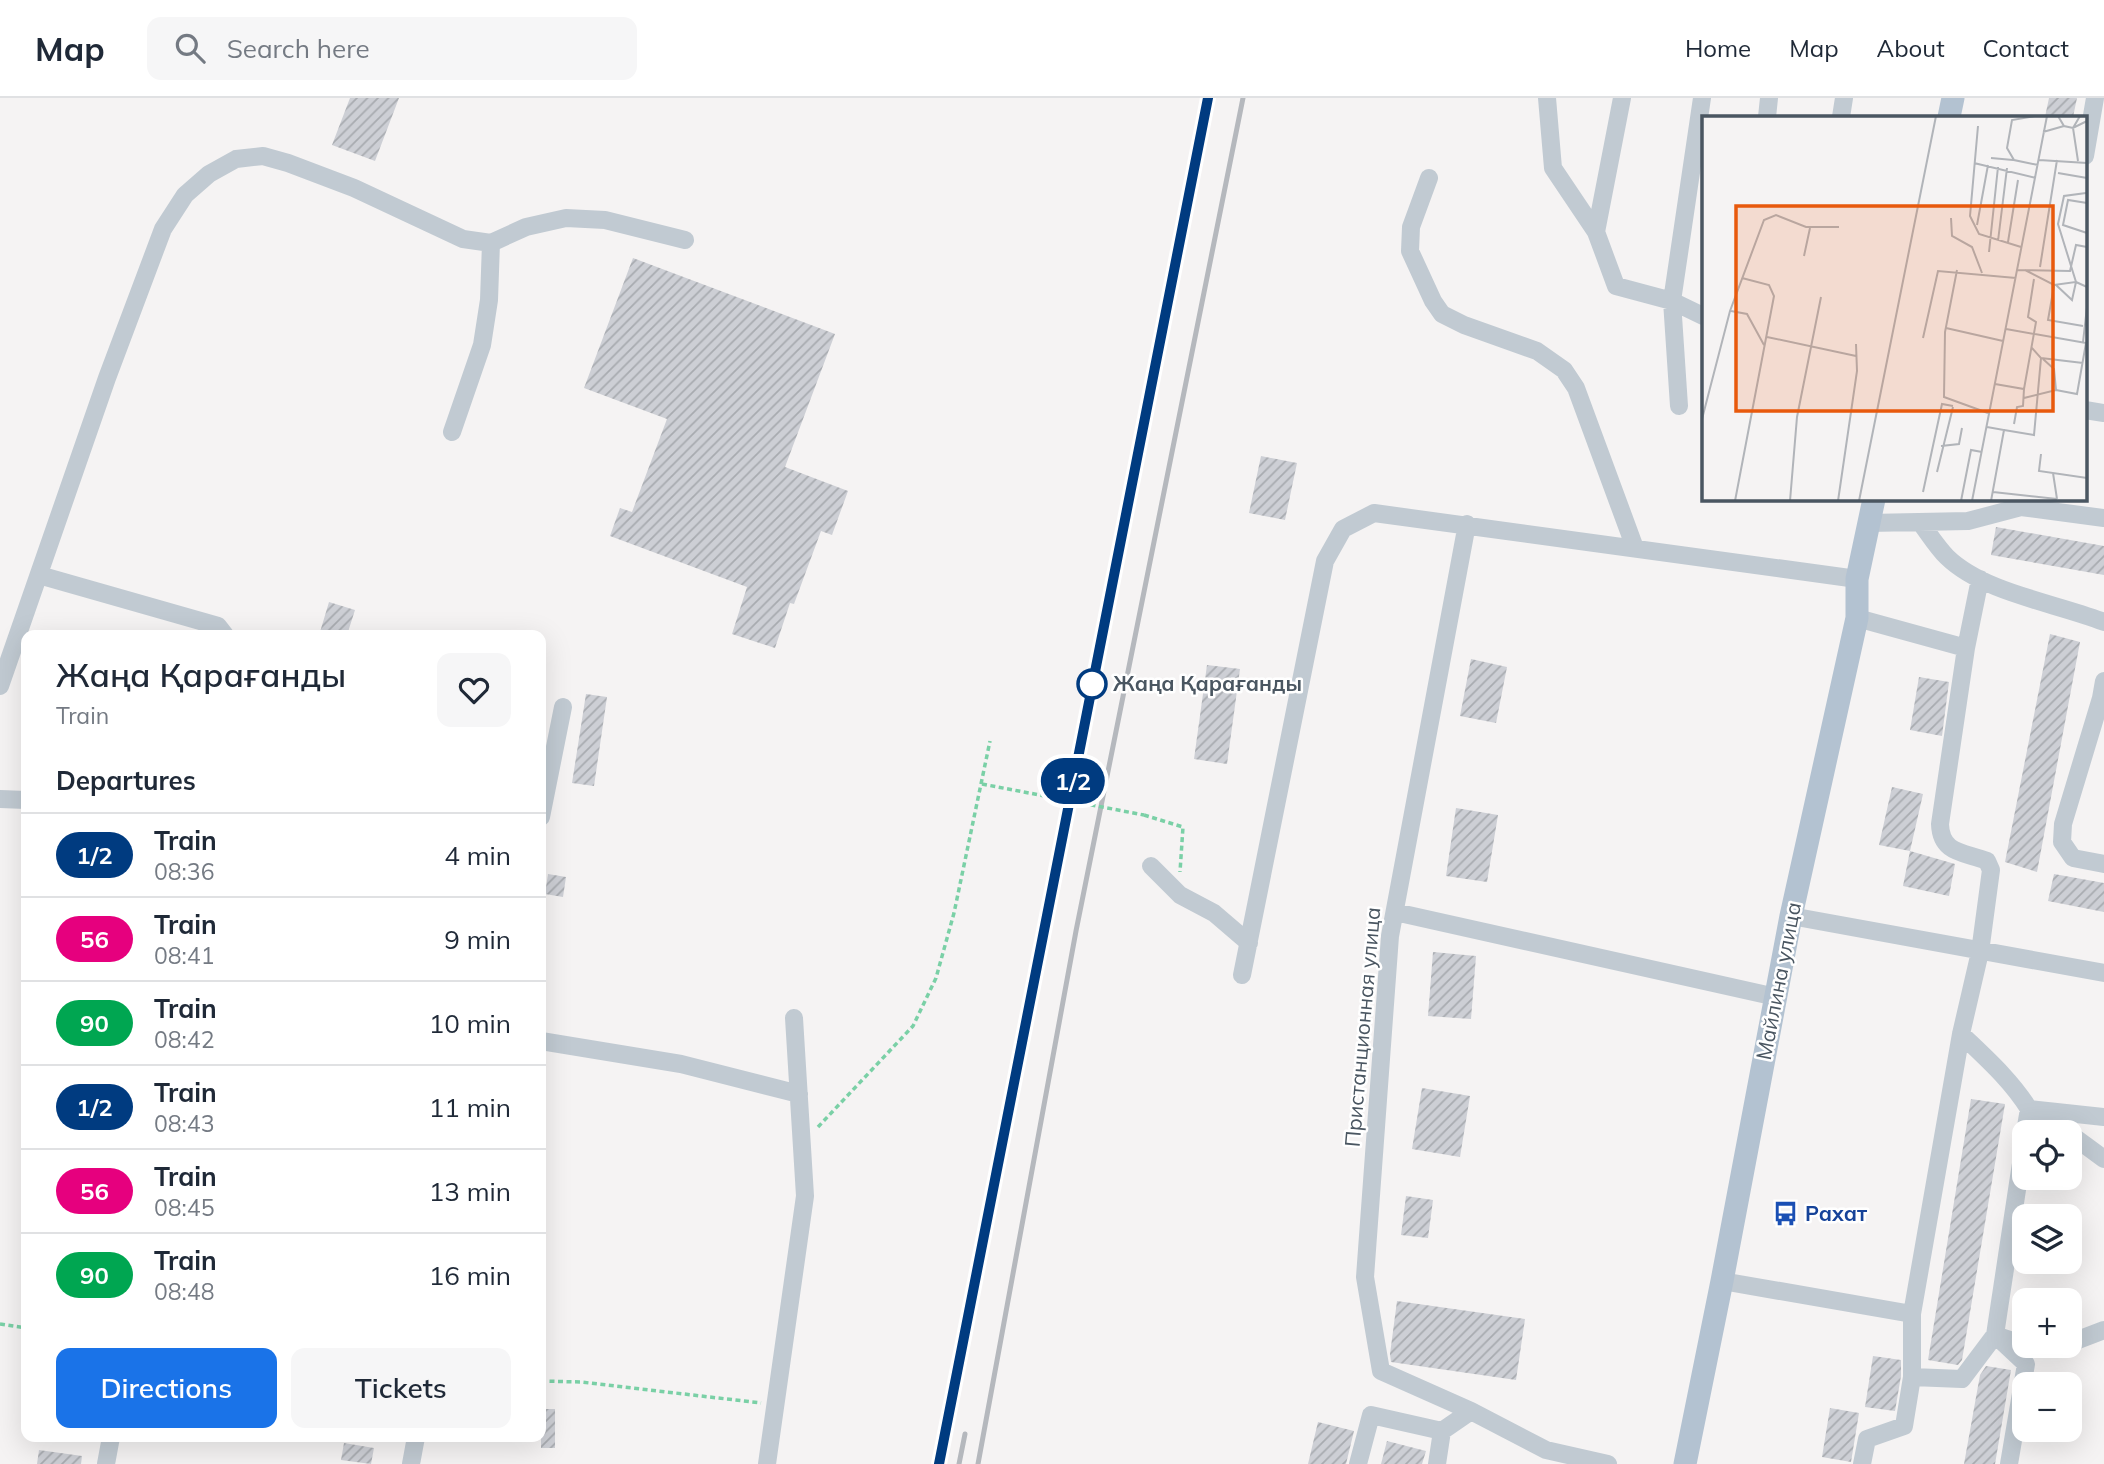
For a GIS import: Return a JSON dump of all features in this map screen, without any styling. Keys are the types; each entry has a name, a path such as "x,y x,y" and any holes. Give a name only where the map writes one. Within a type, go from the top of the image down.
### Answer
{"main road":[{"path":"1949,116 1953,98"},
{"name":"Майлина улица","path":"1685,1464 1791,916 1857,618 1857,579 1874,500"}],"street":[{"path":"1547,98 1553,168 1596,232 1616,286 1672,301 1702,316"},
{"path":"1596,232 1622,98"},
{"path":"1679,406 1672,301 1702,98"},
{"path":"1767,116 1769,98"},
{"path":"1841,116 1844,98"},
{"path":"2086,150 2095,98"},
{"path":"0,686 107,378 163,229 185,195 209,174 236,159 263,156 354,188 463,239 491,243 526,227 566,218 605,220 685,240"},
{"path":"1429,178 1411,227 1410,251 1433,301 1442,314 1464,325 1536,351 1564,370 1576,388 1635,548"},
{"path":"452,432 482,345 489,300 491,243"},
{"path":"2086,410 2104,413"},
{"path":"1869,523 1968,521 2022,503 2104,518"},
{"path":"1242,975 1325,561 1343,529 1374,513 1857,579"},
{"path":"1920,522 1948,558 1980,579 2001,589 2104,622"},
{"name":"Пристанционная улица","path":"1467,524 1391,936 1365,1277 1381,1371 1471,1410"},
{"path":"39,575 218,626 221,630"},
{"path":"1862,1464 1867,1439 1904,1426 1912,1377 1912,1314 1961,1034 1980,952 1991,870 1987,861 1949,849 1941,836 1940,824 1966,648 1980,579"},
{"path":"1857,618 1966,648"},
{"path":"2103,693 2063,824 2062,842 2073,858 2104,864"},
{"path":"546,792 563,707"},
{"path":"0,799 21,800"},
{"path":"1151,866 1181,895 1214,913 1249,943"},
{"path":"1395,912 1776,998"},
{"path":"1791,916 2104,973"},
{"path":"766,1464 805,1196 794,1018"},
{"path":"1961,1034 2006,1077 2029,1109 2047,1120"},
{"path":"546,1042 681,1064 799,1094"},
{"path":"2029,1109 2104,1117"},
{"path":"2027,1120 2029,1109"},
{"path":"2082,1143 2104,1159"},
{"path":"1912,1377 1962,1379 1995,1335 2017,1190"},
{"path":"1722,1281 1912,1314"},
{"path":"2082,1338 2104,1330"},
{"path":"1995,1335 2012,1340"},
{"path":"1995,1335 2026,1364 2009,1464"},
{"path":"1437,1464 1442,1431 1471,1410 1546,1450 1608,1464"},
{"path":"1358,1464 1371,1415 1442,1431"},
{"path":"106,1464 110,1442"},
{"path":"411,1464 415,1442"}],"path":[{"path":"802,1145 912,1026 936,978 954,914 990,741"},
{"path":"982,784 1144,815 1183,827 1181,895"},
{"path":"0,1324 21,1327"},
{"path":"546,1381 581,1382 775,1404"}],"building":[{"path":"350,98 399,98 375,161 332,145"},
{"path":"2049,98 2077,98 2073,116 2045,116"},
{"path":"633,258 835,334 785,467 848,491 832,535 821,531 794,604 790,603 775,648 732,634 747,587 610,536 620,508 632,512 667,419 584,388"},
{"path":"1261,456 1297,463 1285,520 1249,513"},
{"path":"1996,527 2104,546 2104,575 1991,555"},
{"path":"329,602 355,610 349,630 321,630"},
{"path":"2050,634 2080,642 2037,872 2005,862"},
{"path":"1471,659 1507,667 1496,723 1460,716"},
{"path":"1207,665 1240,669 1227,764 1194,759"},
{"path":"1919,677 1949,682 1942,736 1910,730"},
{"path":"586,694 607,697 594,786 572,783"},
{"path":"1892,787 1923,794 1910,851 1879,845"},
{"path":"1456,808 1498,815 1487,882 1446,876"},
{"path":"1910,851 1955,864 1949,896 1903,886"},
{"path":"548,874 566,877 563,897 546,894"},
{"path":"2054,874 2104,883 2104,912 2048,901"},
{"path":"1433,952 1476,956 1471,1019 1428,1016"},
{"path":"1422,1088 1470,1096 1460,1157 1412,1149"},
{"path":"1971,1099 2005,1104 1962,1360 1958,1365 1928,1360"},
{"path":"1406,1196 1433,1200 1428,1238 1401,1235"},
{"path":"1397,1301 1525,1319 1516,1380 1391,1362"},
{"path":"1873,1356 1901,1360 1895,1411 1865,1407"},
{"path":"1986,1366 2011,1370 1995,1464 1964,1464 1980,1375"},
{"path":"1830,1408 1859,1413 1851,1462 1822,1457"},
{"path":"546,1409 555,1409 555,1448 541,1448 541,1442 546,1442"},
{"path":"1318,1422 1354,1431 1346,1464 1308,1464"},
{"path":"1387,1441 1426,1451 1422,1464 1381,1464"},
{"path":"344,1443 374,1448 371,1464 341,1460"},
{"path":"39,1450 82,1456 81,1464 37,1464"}],"railway":[{"path":"939,1464 1208,98"},
{"path":"978,1464 1076,931 1243,98"},
{"path":"959,1464 965,1434"}],"train":[{"name":"1/2","path":"939,1464 1208,98"}],"place":[{"name":"Жаңа Қарағанды","path":"1092,684"},
{"name":"Рахат","path":"1785,1214"}]}
